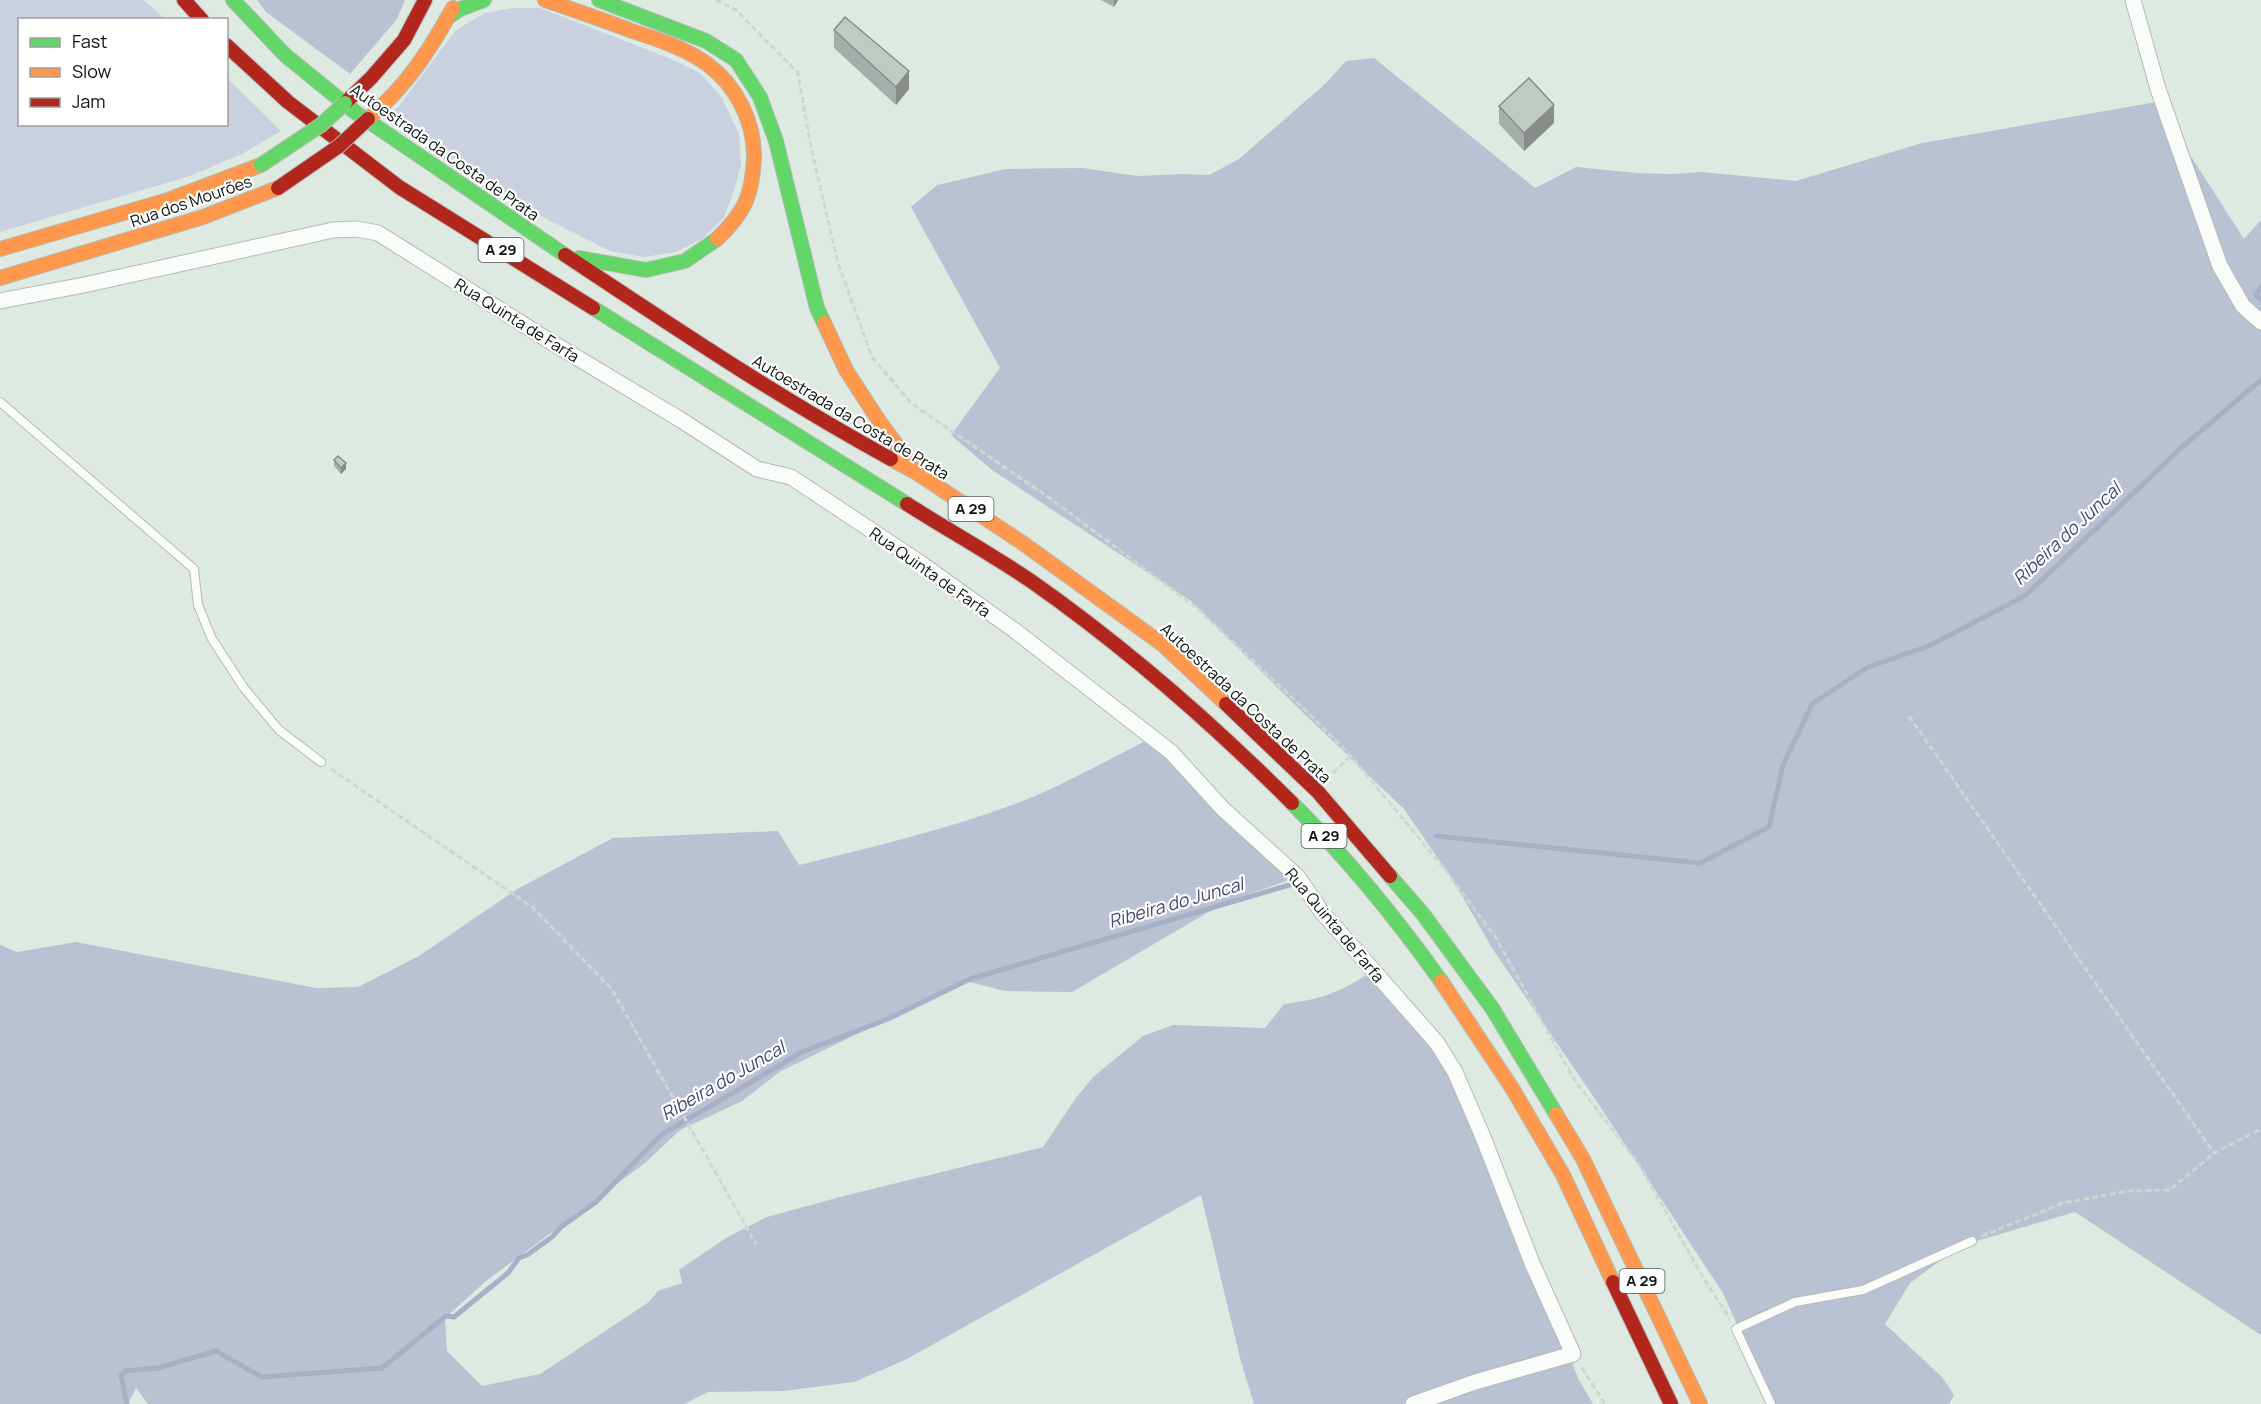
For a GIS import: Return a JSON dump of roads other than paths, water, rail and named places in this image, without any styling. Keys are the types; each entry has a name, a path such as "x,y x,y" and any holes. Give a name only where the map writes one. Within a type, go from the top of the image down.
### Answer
{"main road":[{"path":"184,0 200,18"},
{"name":"Autoestrada da Costa de Prata","path":"233,0 285,55 356,112 422,159 570,256 683,334 840,431 917,473 1024,544 1162,644 1318,792 1423,914 1492,1008 1583,1160 1700,1404"},
{"name":"Rua dos Mourões","path":"0,249 193,192 261,165 321,125 371,78 405,40 425,0"},
{"name":"Rua dos Mourões","path":"0,278 203,217 278,188 339,146 394,96 427,54 458,0"},
{"path":"447,18 460,9 484,0"},
{"path":"545,0 647,36 682,50 707,64 730,86 747,115 754,150 753,180 742,212 718,238 685,261 646,270 570,256"},
{"path":"599,0 706,41 736,60 759,97 776,141 817,308 846,370 917,473"},
{"name":"A 29","path":"228,47 261,80 329,137 399,187 1030,581 1142,665 1234,745 1315,826 1395,919 1471,1024 1563,1175 1671,1404"}],"street":[{"path":"2133,0 2158,89 2220,266 2243,306 2261,322"},
{"name":"Rua Quinta de Farfa","path":"0,301 95,283 333,230 356,229 378,233 757,469 791,477 919,562 1014,630 1172,752 1222,809 1298,877 1321,911 1437,1043 1455,1072 1532,1263 1573,1354 1475,1382 1413,1404"}],"lane":[{"path":"0,402 194,569 198,605 212,639 243,688 279,729 321,762"},
{"path":"1771,1404 1736,1329 1796,1302 1863,1290 1972,1241"}],"waterway":[{"name":"Ribeira do Juncal","path":"2261,287 2256,295 2261,300"},
{"name":"Ribeira do Juncal","path":"1436,836 1700,863 1769,827 1783,765 1812,704 1868,667 1929,646 2026,595 2181,448 2261,380"},
{"name":"Ribeira do Juncal","path":"127,1404 121,1376 125,1371 158,1368 216,1351 262,1377 382,1368 446,1316 454,1317 508,1273 519,1258 552,1237 561,1227 596,1202 661,1135 802,1052 888,1019 970,979 1296,883"}]}
